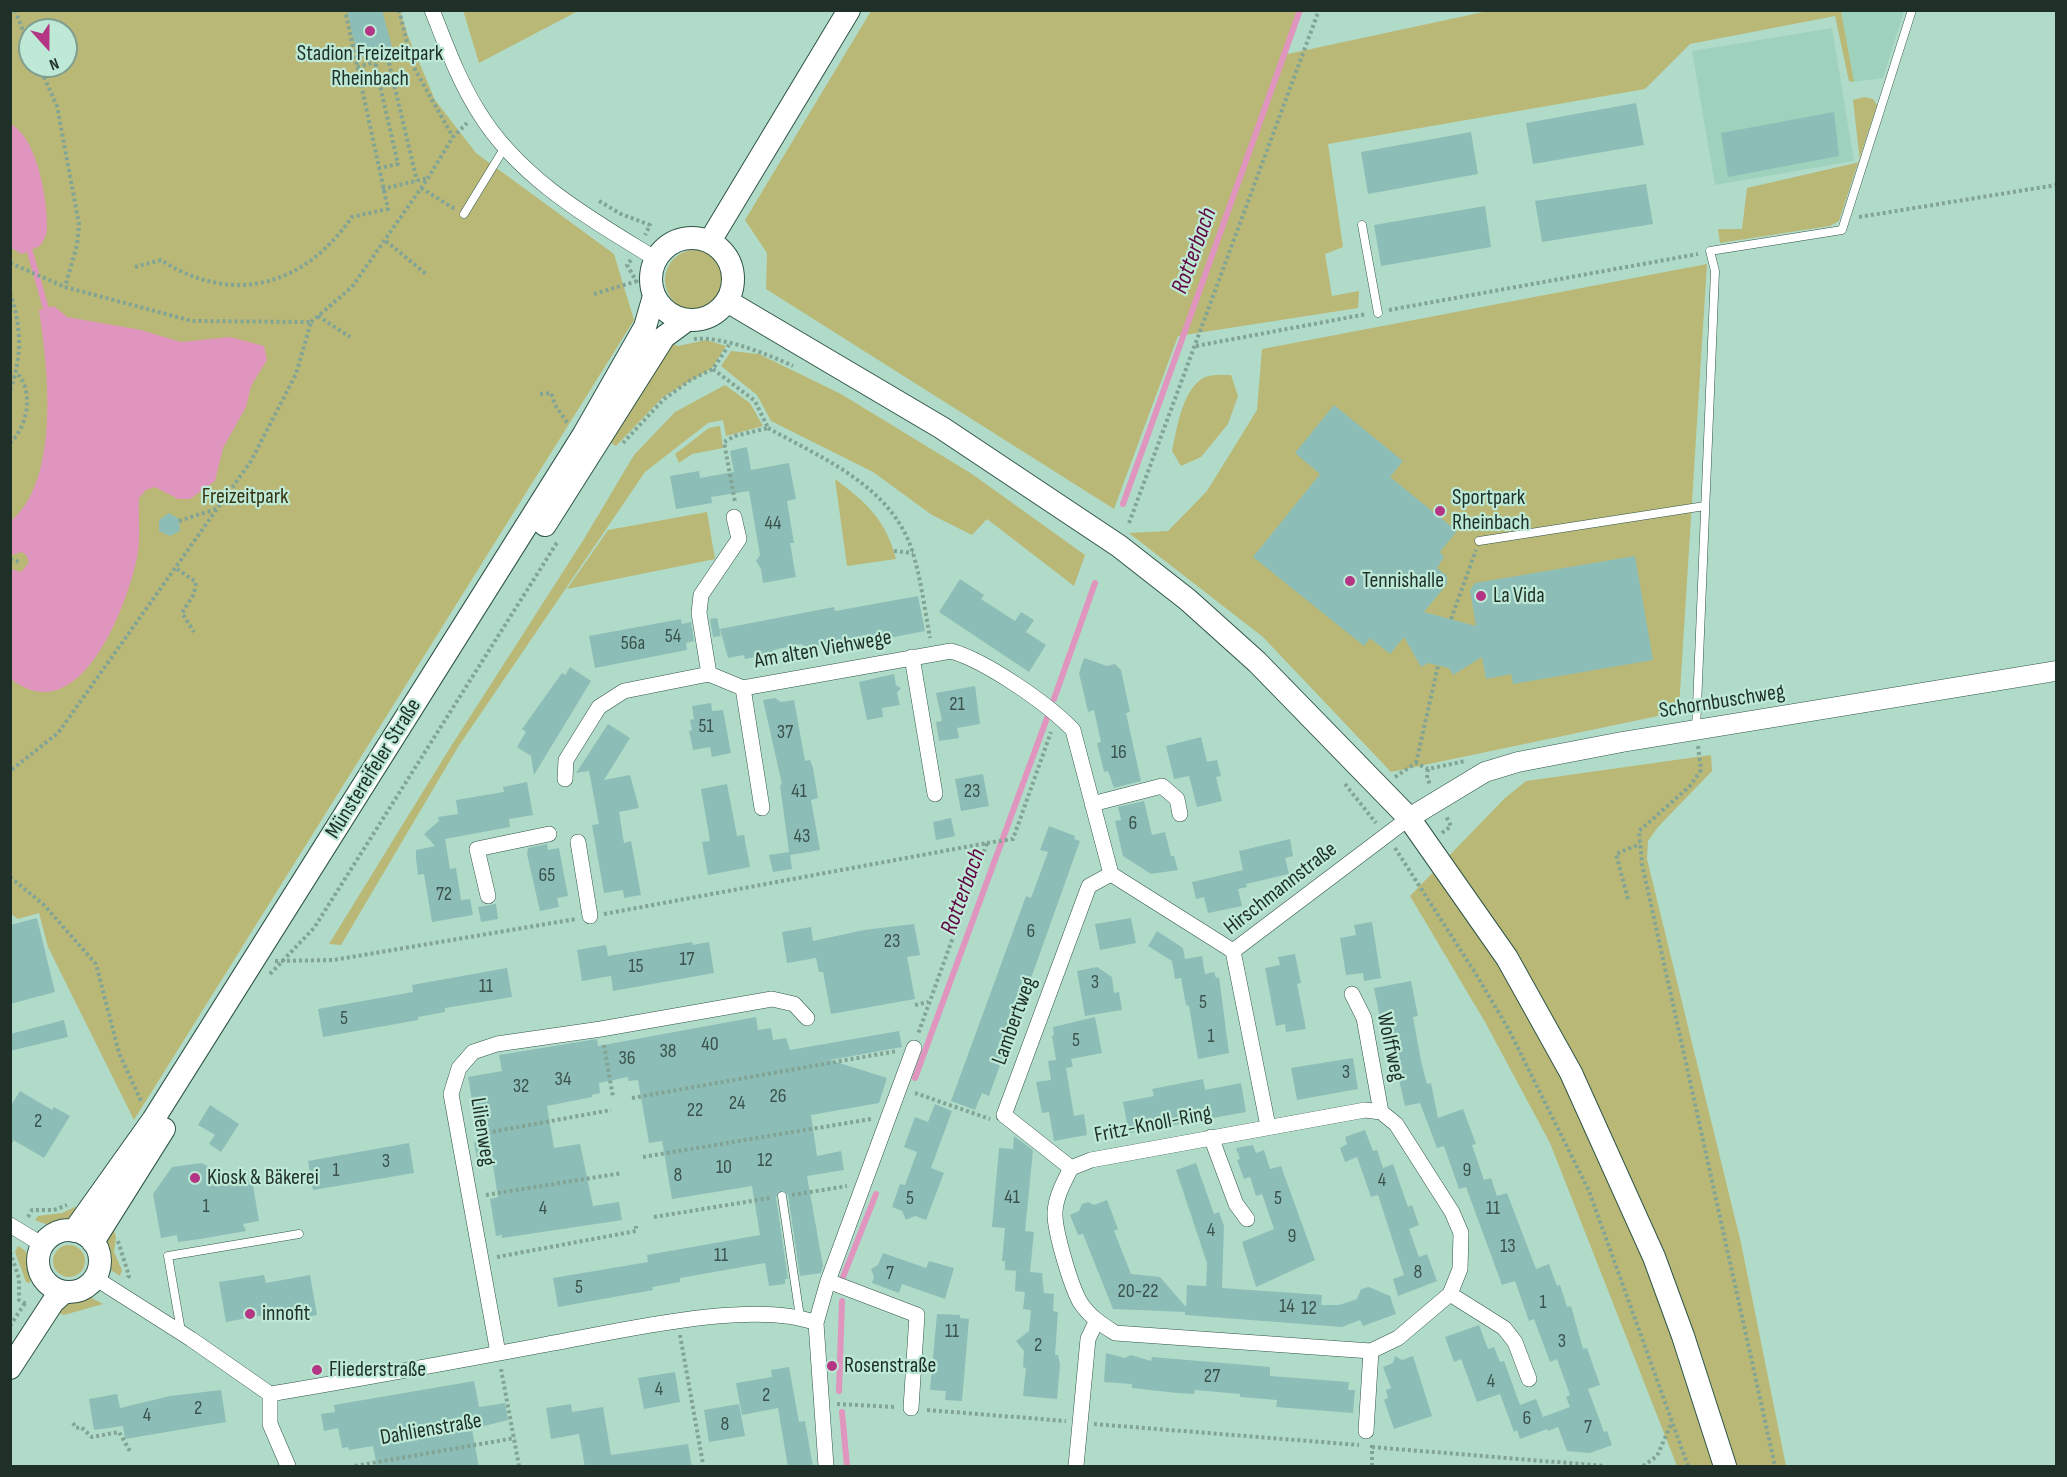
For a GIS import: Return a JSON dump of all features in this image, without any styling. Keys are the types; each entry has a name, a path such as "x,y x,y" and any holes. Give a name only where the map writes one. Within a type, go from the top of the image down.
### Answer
{"main road":[{"path":"710,241 849,10"},
{"path":"690,238 710,241 721,250 731,265 733,284 727,301 716,312 702,319 687,320 668,311 654,296 652,272 664,249 676,241 690,238"},
{"name":"Münstereifeler Straße","path":"83,1236 153,1120 584,434 645,327 654,296"},
{"path":"727,301 942,428 1119,546 1188,600 1257,662 1409,818 1507,958 1571,1073 1654,1257 1683,1335 1725,1467"},
{"name":"Münstereifeler Straße","path":"83,1236 275,950 664,337 687,320"},
{"path":"62,1231 83,1236 99,1253 99,1266 95,1278 87,1286 76,1291 55,1286 38,1264 43,1245 51,1236 62,1231"},
{"path":"10,1340 55,1286"},
{"path":"10,1368 53,1302 55,1286"}],"street":[{"path":"432,10 453,65 478,112 506,147 557,197 657,259"},
{"path":"565,779 566,760 599,707 609,698 624,690 709,674 699,613 701,595 739,538 734,517"},
{"name":"Am alten Viehwege","path":"709,674 743,688 933,653 951,651 969,656 1058,714 1073,730 1111,874"},
{"name":"Am alten Viehwege","path":"912,657 934,794"},
{"name":"Schornbuschweg","path":"1409,818 1485,772 1553,756 2056,671"},
{"name":"Am alten Viehwege","path":"743,688 762,808"},
{"path":"1092,804 1162,786 1177,799 1180,814"},
{"name":"Hirschmannstraße","path":"1268,1126 1233,951 1409,818"},
{"path":"488,896 477,849 549,834"},
{"path":"578,842 590,916"},
{"path":"1111,874 1233,951"},
{"name":"Lambertweg","path":"1004,1115 1089,886 1111,874"},
{"name":"Wolffweg","path":"1352,994 1364,1018 1381,1112"},
{"name":"Lilienweg","path":"498,1353 451,1094 459,1068 473,1052 497,1044 601,1029 772,999 794,1004 807,1018"},
{"path":"826,1467 816,1323 828,1281 914,1048"},
{"name":"Fritz-Knoll-Ring","path":"1096,1322 1080,1301 1055,1227 1055,1210 1060,1189 1071,1168 1091,1160 1268,1126 1365,1110 1381,1112"},
{"path":"1076,1467 1088,1340 1096,1322 1115,1333 1371,1351 1398,1338 1450,1294 1460,1269 1461,1233 1452,1212 1396,1124 1381,1112"},
{"path":"1004,1115 1071,1168"},
{"path":"1210,1137 1236,1204 1247,1219"},
{"path":"10,1225 43,1245"},
{"path":"95,1278 182,1333 270,1394 678,1321 728,1317 800,1317 816,1323"},
{"path":"828,1281 917,1315 910,1408"},
{"path":"1450,1294 1504,1328 1515,1342 1529,1379"},
{"path":"1366,1431 1371,1351"},
{"path":"270,1394 270,1424 288,1467"}],"lane":[{"path":"1696,731 1715,271 1710,252 1842,230 1912,10"},
{"path":"464,214 506,147"},
{"path":"1362,225 1378,313"},
{"path":"1479,541 1705,506"},
{"path":"782,1196 800,1317"},
{"path":"182,1333 168,1256 299,1234"}],"path":[{"path":"135,267 161,260 196,278 234,285 254,284 285,277 327,249 352,217 388,209 345,10"},
{"path":"399,10 412,66 453,137"},
{"path":"1129,523 1319,10"},
{"path":"375,52 398,164 379,168"},
{"path":"357,67 388,59 417,181"},
{"path":"44,78 57,106 79,224 77,245 65,287"},
{"path":"10,771 58,733 177,569 251,461 296,374 311,322 352,287 386,241 453,137 478,112"},
{"path":"383,188 428,178"},
{"path":"1846,219 2056,185"},
{"path":"421,188 464,214"},
{"path":"593,198 621,214 650,225"},
{"path":"386,241 426,274"},
{"path":"1196,346 1710,252"},
{"path":"10,263 65,287 192,321 311,322"},
{"path":"594,294 637,281"},
{"path":"10,293 20,319 17,373 10,391"},
{"path":"318,316 350,337"},
{"path":"622,444 664,399 692,379 713,369 729,345 760,351 803,371"},
{"path":"713,369 755,400 768,428 852,475 881,498 899,521 913,553 933,653"},
{"path":"10,443 26,411 29,396 23,380 17,373"},
{"path":"540,394 551,393"},
{"path":"734,517 735,501 724,442 735,436 768,428"},
{"path":"179,521 219,508"},
{"path":"559,540 314,928 282,963 333,960 590,916 1013,838 1058,714"},
{"path":"1450,619 1479,541"},
{"path":"894,551 913,553"},
{"path":"10,559 19,562"},
{"path":"177,569 196,582 194,594 182,613 194,632"},
{"path":"1416,763 1438,666"},
{"path":"1696,731 1701,770 1690,786 1639,831 1642,864 1775,1467"},
{"path":"1339,778 1385,835 1474,971 1546,1101 1589,1191 1688,1467"},
{"path":"632,1098 914,1048 928,1002 987,843"},
{"path":"1628,899 1616,854 1640,844"},
{"path":"10,877 44,905 96,964 119,1053 145,1108"},
{"path":"915,1005 928,1002"},
{"path":"601,1029 613,1097"},
{"path":"900,1087 987,1119 1004,1115"},
{"name":"Lilienweg","path":"485,1134 611,1110"},
{"path":"643,1157 889,1116"},
{"name":"Lilienweg","path":"494,1194 622,1173"},
{"path":"654,1217 865,1183"},
{"path":"503,1256 636,1232 636,1226"},
{"path":"10,1252 19,1278 19,1299 25,1303 10,1326"},
{"path":"678,1321 703,1464"},
{"name":"Dahlienstraße","path":"498,1353 519,1467"},
{"path":"821,1404 910,1408 1605,1467"},
{"path":"1643,1467 1657,1456 1672,1422"},
{"path":"73,1423 76,1428 81,1427 92,1437 119,1432 131,1452"},
{"name":"Dahlienstraße","path":"356,1467 515,1438"}],"shaded area":[{"path":"1841,11 1904,11 1883,78 1854,82"},
{"path":"1832,28 1854,161 1715,185 1692,51"},
{"path":"10,124 19,131 34,155 43,187 47,217 45,238 40,246 22,254 11,248"},
{"path":"54,306 67,317 141,330 181,342 230,337 264,346 267,360 251,386 246,407 223,448 215,481 190,499 178,499 155,487 146,490 139,498 138,550 131,580 110,633 95,658 78,677 58,690 35,691 11,679 11,569 21,572 29,563 27,556 22,552 11,555 10,522 26,503 37,479 44,452 47,391 39,310"}],"green space":[{"path":"463,10 578,10 578,11 479,63"},
{"name":"Freizeitpark","path":"11,11 400,11 435,100 476,153 614,254 634,320 134,1120 48,947 39,913 18,919 11,914"},
{"path":"871,11 1299,11 1283,55 1488,11 1841,11 1854,82 1849,81 1835,16 1690,44 1645,89 1328,144 1343,247 1325,254 1332,296 1359,291 1358,308 1178,336 1114,509 766,289 767,253 745,220"},
{"path":"1864,97 1873,99 1877,105 1860,158 1853,100"},
{"path":"1858,162 1839,221 1830,226 1720,243 1718,229 1742,229 1747,188"},
{"path":"689,250 701,250 712,255 720,263 725,280 723,292 712,305 701,310 689,310 678,305 670,297 665,286 665,274 670,263 678,255"},
{"name":"Sportpark Rheinbach","path":"1707,264 1679,708 1672,713 1391,772 1263,637 1129,533 1168,531 1207,491 1257,410 1262,349"},
{"path":"665,340 678,346 706,340 726,346 712,368 663,397 616,446 605,440"},
{"path":"731,351 759,354 841,394 972,474 1085,555 1074,586 987,519 972,535 932,515 873,472 771,421 757,395 721,366"},
{"path":"1231,375 1238,396 1228,424 1201,457 1181,466 1172,451 1185,401 1196,384 1203,378"},
{"path":"725,385 750,403 763,426 726,436 723,420 708,423 645,472 458,747 341,945 329,944 448,751 584,539 634,455 675,412"},
{"path":"720,426 723,448 692,454 679,463 675,454 709,428"},
{"path":"835,479 874,513 887,533 896,559 847,566"},
{"path":"707,512 715,559 567,589 608,530"},
{"path":"1711,755 1712,771 1658,827 1648,841 1647,859 1741,1243 1786,1466 1677,1466 1550,1143 1485,1022 1410,896 1505,798 1526,781"},
{"path":"75,1207 80,1208 66,1223 49,1225 35,1220 38,1216 62,1213"},
{"path":"113,1225 116,1238 114,1252 122,1270 120,1276 108,1268 105,1239"},
{"path":"69,1245 80,1250 85,1261 80,1272 69,1277 58,1272 53,1261 58,1250"},
{"path":"18,1246 27,1253 32,1262 33,1272 30,1283 26,1282 15,1252"},
{"path":"90,1297 103,1304 64,1315 55,1312 70,1298"}],"building":[{"name":"Stadion Freizeitpark Rheinbach","path":"347,10 382,10 392,47 357,56"},
{"path":"1636,103 1644,145 1533,164 1526,123"},
{"path":"1834,112 1839,156 1728,177 1721,133"},
{"path":"1471,132 1478,174 1368,194 1361,152"},
{"path":"1646,184 1653,224 1542,242 1535,201"},
{"path":"1485,206 1491,247 1381,266 1374,225"},
{"path":"1334,405 1403,461 1390,477 1457,531 1440,552 1444,557 1437,568 1447,576 1447,584 1424,612 1476,626 1470,590 1475,583 1635,556 1653,660 1513,684 1511,674 1486,679 1482,657 1453,675 1449,668 1428,663 1421,667 1404,637 1390,654 1370,638 1364,646 1253,557 1320,474 1295,453"},
{"path":"747,447 751,470 789,463 796,499 787,501 794,543 790,543 796,577 763,583 761,569 756,561 760,555 749,491 711,497 712,503 676,509 670,476 699,471 700,478 734,472 730,451"},
{"path":"169,513 179,519 180,531 170,536 159,531 159,520"},
{"path":"960,579 984,595 981,599 1015,621 1021,612 1034,620 1026,632 1046,645 1029,672 939,612"},
{"path":"918,596 925,631 842,647 840,639 803,649 802,644 773,650 774,653 745,659 744,655 728,658 720,629 834,607 835,611"},
{"path":"717,618 721,636 713,637 710,619"},
{"path":"681,619 682,624 691,622 694,641 686,643 687,650 595,668 589,636"},
{"path":"1084,658 1107,666 1115,664 1121,670 1130,712 1126,713 1141,781 1114,788 1108,771 1104,772 1097,743 1101,742 1094,710 1088,712 1079,673"},
{"path":"570,667 591,681 534,775 531,756 517,747 526,732 522,729 562,673 565,675"},
{"path":"894,674 896,685 901,688 897,693 900,705 882,708 883,717 867,720 859,682"},
{"path":"975,686 980,724 957,728 959,738 939,741 936,722 942,721 936,693"},
{"path":"775,698 781,702 794,700 805,761 810,760 813,768 818,798 811,800 820,850 790,855 792,869 773,872 769,855 789,852 780,785 782,784 763,700"},
{"path":"711,703 712,711 723,710 731,753 712,757 710,747 693,750 689,731 692,730 690,720 694,719 692,706"},
{"path":"608,724 630,738 604,780 630,775 639,808 619,812 624,843 631,841 641,895 624,898 623,890 604,893 592,825 599,824 589,771 576,773"},
{"path":"1201,737 1207,762 1217,760 1221,776 1216,777 1222,801 1197,807 1189,776 1174,779 1166,746"},
{"path":"983,774 989,806 961,811 955,779"},
{"path":"527,782 533,815 509,819 510,827 445,839 450,869 456,868 461,900 470,899 473,915 432,922 424,874 418,875 416,858 416,850 435,846 424,834 439,821 438,817 458,814 456,800 504,792 503,787"},
{"path":"727,784 737,836 744,835 750,867 708,875 702,842 710,841 701,789"},
{"path":"1144,801 1152,835 1165,832 1171,856 1174,856 1178,870 1151,874 1123,856 1115,821 1121,820 1118,807"},
{"path":"951,818 955,836 936,840 933,822"},
{"path":"1049,826 1075,836 1074,839 1080,841 989,1096 982,1093 975,1110 951,1101 1026,896 1031,898 1048,852 1040,850"},
{"path":"1290,839 1293,856 1285,858 1289,874 1246,884 1247,887 1238,889 1242,906 1208,913 1204,897 1196,899 1192,882 1243,870 1239,851"},
{"path":"547,844 548,850 559,848 568,896 557,898 559,907 540,911 527,854 528,848"},
{"path":"496,904 498,919 481,922 478,907"},
{"path":"37,918 55,992 10,1004 10,925"},
{"path":"1131,918 1136,943 1100,950 1095,924"},
{"path":"1372,922 1381,978 1364,981 1363,973 1346,975 1340,938 1356,935 1354,925"},
{"path":"914,924 920,955 907,957 915,999 831,1014 823,972 819,972 816,958 787,963 782,932 811,927 813,941 864,930"},
{"path":"1157,931 1183,948 1185,959 1202,956 1205,974 1214,972 1216,978 1219,977 1229,1053 1198,1059 1189,1006 1186,1005 1181,978 1175,979 1172,961 1148,946"},
{"path":"692,942 693,945 709,942 714,973 613,991 611,976 582,981 577,950 606,945 608,956"},
{"path":"1295,954 1301,983 1297,984 1306,1029 1286,1032 1285,1024 1276,1026 1265,968 1280,965 1278,957"},
{"path":"1097,967 1112,977 1114,993 1119,992 1122,1010 1085,1016 1077,971"},
{"path":"507,968 512,997 445,1008 445,1012 418,1017 418,1020 323,1037 318,1009 413,992 412,985"},
{"path":"1411,981 1418,1016 1413,1017 1421,1061 1427,1084 1431,1083 1438,1118 1463,1109 1476,1144 1472,1145 1484,1180 1491,1178 1497,1196 1507,1193 1536,1269 1549,1264 1557,1286 1560,1285 1567,1307 1571,1306 1583,1349 1587,1348 1600,1385 1588,1389 1604,1432 1607,1431 1612,1445 1590,1453 1567,1451 1558,1427 1548,1431 1546,1426 1547,1429 1520,1439 1517,1430 1514,1432 1500,1394 1477,1402 1461,1359 1454,1362 1445,1337 1479,1325 1488,1349 1494,1347 1500,1362 1504,1361 1520,1405 1536,1399 1543,1417 1570,1407 1566,1397 1570,1395 1557,1359 1550,1362 1534,1319 1529,1321 1515,1281 1502,1285 1466,1187 1459,1189 1444,1146 1437,1148 1420,1103 1405,1106 1394,1058 1388,1059 1374,988"},
{"path":"756,1017 758,1030 771,1028 773,1040 786,1038 790,1050 899,1031 902,1047 830,1060 887,1078 879,1103 811,1115 817,1156 841,1151 844,1170 807,1176 823,1266 821,1273 800,1276 788,1195 782,1190 776,1197 788,1279 785,1279 785,1284 769,1286 765,1263 680,1278 680,1282 652,1287 653,1290 558,1307 553,1278 648,1262 647,1255 760,1235 752,1186 672,1199 662,1141 649,1143 638,1080 628,1081 628,1077 599,1083 600,1093 592,1097 547,1106 554,1148 580,1144 593,1206 619,1202 622,1220 502,1238 502,1235 496,1236 490,1199 498,1197 493,1166 487,1167 487,1162 478,1164 474,1142 479,1141 468,1077 502,1071 499,1055 597,1039 598,1046"},
{"path":"1095,1017 1102,1053 1071,1059 1073,1067 1066,1068 1074,1116 1084,1114 1087,1135 1054,1141 1049,1112 1042,1113 1036,1082 1051,1080 1048,1061 1056,1060 1052,1036 1054,1035 1053,1027"},
{"path":"64,1020 68,1037 10,1051 10,1034"},
{"path":"1353,1058 1358,1089 1297,1100 1291,1068"},
{"path":"1203,1079 1205,1090 1241,1083 1246,1112 1129,1133 1123,1102 1154,1096 1152,1089"},
{"path":"20,1091 52,1110 54,1107 70,1116 44,1158 10,1138 10,1107"},
{"path":"935,1104 952,1111 931,1168 944,1173 926,1220 915,1216 906,1220 902,1211 892,1207 900,1184 905,1185 917,1152 904,1147 915,1117 928,1122"},
{"path":"210,1105 239,1124 221,1152 209,1144 215,1135 198,1125"},
{"path":"1365,1130 1373,1151 1377,1150 1383,1168 1393,1164 1408,1207 1412,1205 1419,1225 1409,1229 1419,1257 1427,1254 1437,1281 1398,1296 1393,1279 1404,1275 1378,1195 1371,1197 1357,1157 1345,1162 1340,1148 1347,1144 1345,1137"},
{"path":"1014,1136 1033,1150 1025,1231 1034,1232 1030,1272 1005,1270 1005,1261 1002,1261 1005,1228 992,1227 999,1148 1013,1149"},
{"path":"409,1143 414,1173 313,1190 308,1161"},
{"path":"1253,1145 1256,1153 1264,1150 1270,1169 1281,1166 1315,1260 1256,1287 1242,1242 1274,1229 1262,1194 1256,1196 1250,1177 1244,1179 1237,1160 1240,1159 1236,1148"},
{"path":"202,1163 232,1182 252,1179 259,1221 243,1224 246,1231 200,1239 178,1242 177,1235 161,1238 153,1194 172,1167"},
{"path":"1196,1163 1214,1214 1219,1212 1224,1226 1222,1288 1322,1295 1321,1305 1339,1305 1357,1299 1361,1289 1369,1287 1390,1296 1396,1314 1363,1326 1360,1320 1342,1327 1185,1315 1185,1312 1113,1309 1083,1234 1078,1235 1070,1215 1079,1211 1082,1204 1088,1202 1094,1205 1107,1200 1118,1229 1114,1231 1131,1274 1160,1277 1186,1307 1187,1285 1206,1286 1207,1263 1176,1170"},
{"path":"883,1253 926,1268 929,1261 954,1268 945,1299 902,1284 899,1293 872,1283 874,1277 871,1269 878,1265"},
{"path":"1016,1271 1042,1273 1044,1293 1054,1294 1053,1311 1058,1312 1055,1355 1058,1355 1060,1365 1057,1399 1023,1396 1026,1368 1023,1367 1024,1351 1016,1341 1029,1331 1031,1310 1023,1309 1025,1292 1015,1291"},
{"path":"264,1275 266,1283 310,1275 317,1315 276,1322 274,1313 226,1322 219,1282"},
{"path":"937,1314 960,1315 960,1318 969,1319 962,1401 945,1400 946,1391 930,1390"},
{"path":"1106,1353 1125,1358 1131,1355 1151,1361 1152,1357 1270,1367 1270,1376 1349,1382 1348,1390 1355,1390 1353,1413 1276,1407 1277,1400 1240,1397 1240,1394 1195,1390 1194,1394 1177,1393 1132,1388 1132,1384 1104,1382"},
{"path":"1395,1356 1402,1360 1413,1356 1432,1416 1394,1429 1384,1400 1388,1398 1386,1390 1391,1388 1383,1367 1393,1363"},
{"path":"789,1367 799,1422 805,1421 813,1467 788,1467 778,1408 742,1415 736,1383 772,1377 771,1370"},
{"path":"675,1372 680,1402 644,1409 638,1378"},
{"path":"474,1381 479,1407 505,1403 508,1420 472,1429 479,1467 377,1467 373,1446 349,1450 348,1447 342,1448 338,1428 324,1431 321,1414 335,1412 334,1405"},
{"path":"221,1390 226,1422 125,1439 123,1426 94,1430 89,1399 117,1394 120,1408 170,1396"},
{"path":"571,1404 572,1412 603,1407 611,1455 688,1444 692,1467 585,1467 579,1434 551,1439 546,1408"},
{"path":"739,1404 745,1436 709,1442 704,1410"}],"waterway":[{"name":"Rotterbach","path":"1123,504 1300,10"},
{"path":"30,252 46,309"},
{"name":"Rotterbach","path":"1054,699 1095,583"},
{"name":"Rotterbach","path":"915,1078 1047,718"},
{"name":"Rotterbach","path":"843,1277 876,1194"},
{"name":"Rotterbach","path":"839,1391 842,1301"},
{"name":"Rotterbach","path":"842,1412 847,1466"}],"place":[{"name":"Stadion Freizeitpark Rheinbach","path":"370,31"},
{"name":"Sportpark Rheinbach","path":"1440,511"},
{"name":"Tennishalle","path":"1350,581"},
{"name":"La Vida","path":"1481,596"},
{"name":"Kiosk & Bäkerei","path":"195,1178"},
{"name":"innofit","path":"250,1314"},
{"name":"Rosenstraße","path":"832,1366"},
{"name":"Fliederstraße","path":"317,1370"}]}
